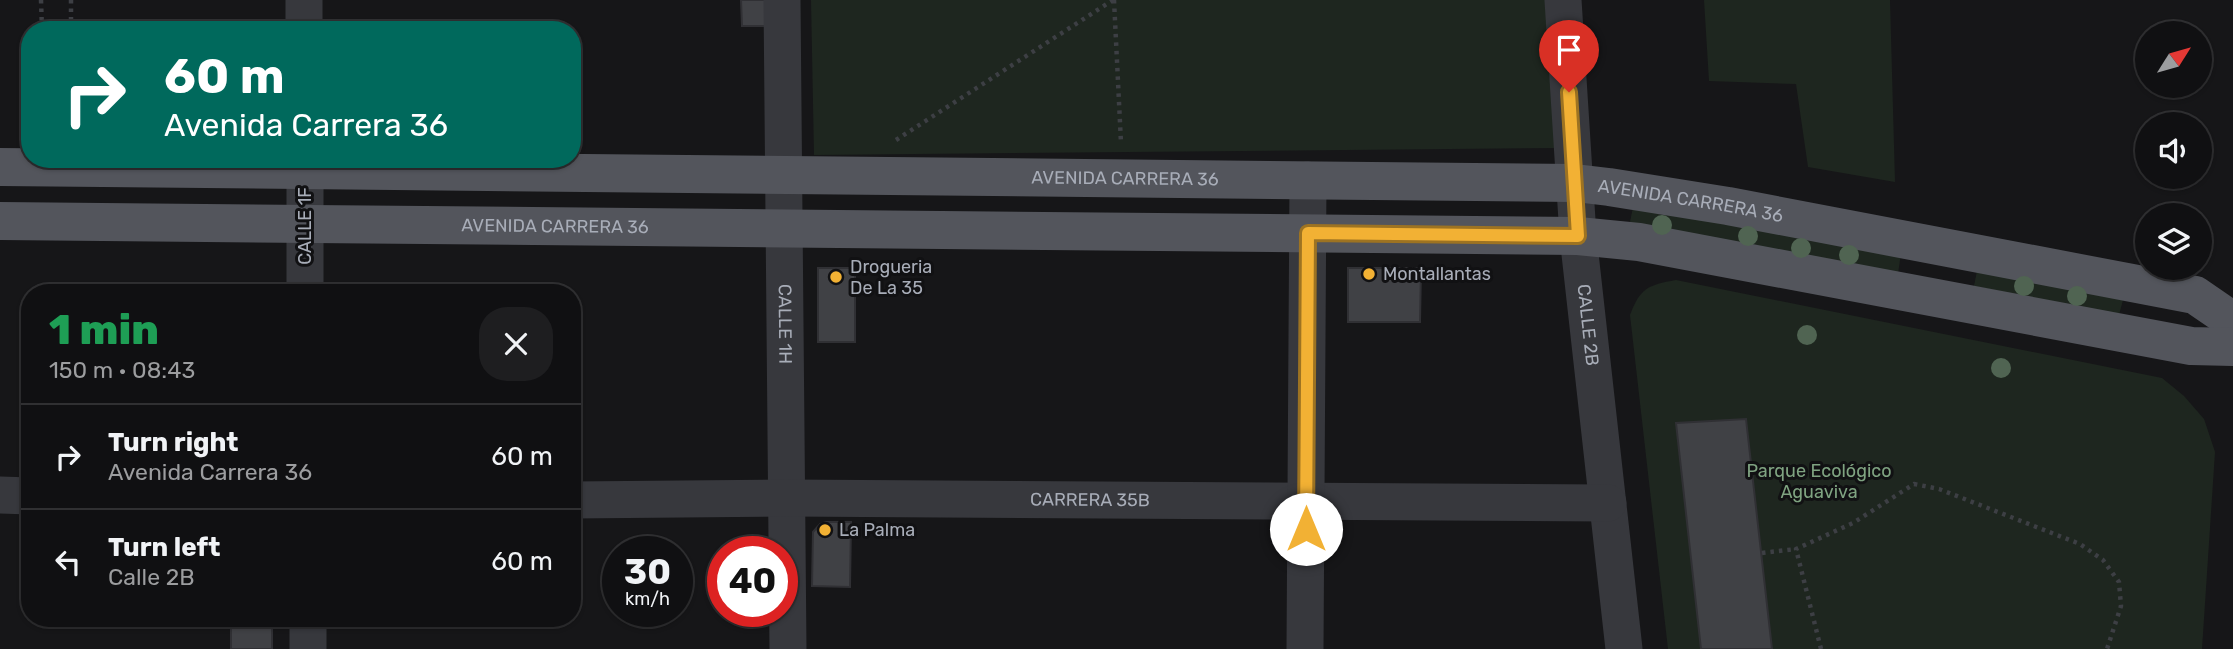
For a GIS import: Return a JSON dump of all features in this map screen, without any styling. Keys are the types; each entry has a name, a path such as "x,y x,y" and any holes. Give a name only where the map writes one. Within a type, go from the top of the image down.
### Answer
{"main road":[{"name":"AVENIDA CARRERA 36","path":"0,167 21,167"},
{"name":"AVENIDA CARRERA 36","path":"436,168 784,176 1575,183 1728,206 2195,295 2233,321"},
{"name":"AVENIDA CARRERA 36","path":"0,221 1578,236 1639,242 2191,346 2233,347"},
{"path":"1952,301 1958,250"}],"street":[{"path":"304,0 304,21"},
{"name":"CALLE 1H","path":"782,0 788,649"},
{"name":"CALLE 2B","path":"1563,0 1578,236 1624,649"},
{"name":"CALLE 1F","path":"305,168 305,284"},
{"path":"1305,649 1308,180"},
{"path":"0,495 21,496"},
{"name":"CARRERA 35B","path":"581,500 787,498 1608,503"},
{"path":"307,627 308,649"}],"path":[{"path":"41,0 42,21"},
{"path":"71,0 71,21"},
{"path":"890,144 1114,0"},
{"path":"1114,0 1121,154"},
{"path":"1762,553 1796,549 1853,523 1913,484 1939,489 2080,544 2103,560 2119,582 2121,606 2107,649"},
{"path":"1796,549 1821,649"}],"green space":[{"path":"811,0 1546,0 1562,148 814,155"},
{"path":"1704,0 1890,0 1895,182 1808,167 1796,84 1709,81"},
{"path":"1633,207 1901,253 1898,274 1629,227"},
{"path":"1977,271 2123,300 2119,315 1974,286"},
{"name":"Parque Ecológico Aguaviva","path":"1676,280 2162,378 2184,396 2204,419 2215,452 2202,649 1668,649 1630,315 1637,299 1646,289"}],"building":[{"path":"741,0 781,0 782,26 742,26"},
{"path":"818,268 855,268 855,342 818,342"},
{"path":"1348,268 1421,268 1420,322 1348,322"},
{"path":"1746,419 1772,649 1701,649 1676,423"},
{"path":"826,522 851,522 850,587 812,586 813,532"},
{"path":"231,627 272,627 272,649 231,649"}],"place":[{"name":"Montallantas","path":"1369,274"},
{"name":"Drogueria De La 35","path":"836,277"},
{"name":"La Palma","path":"825,530"}],"route":[{"path":"1306,529 1308,233 1578,236 1569,92"}]}
